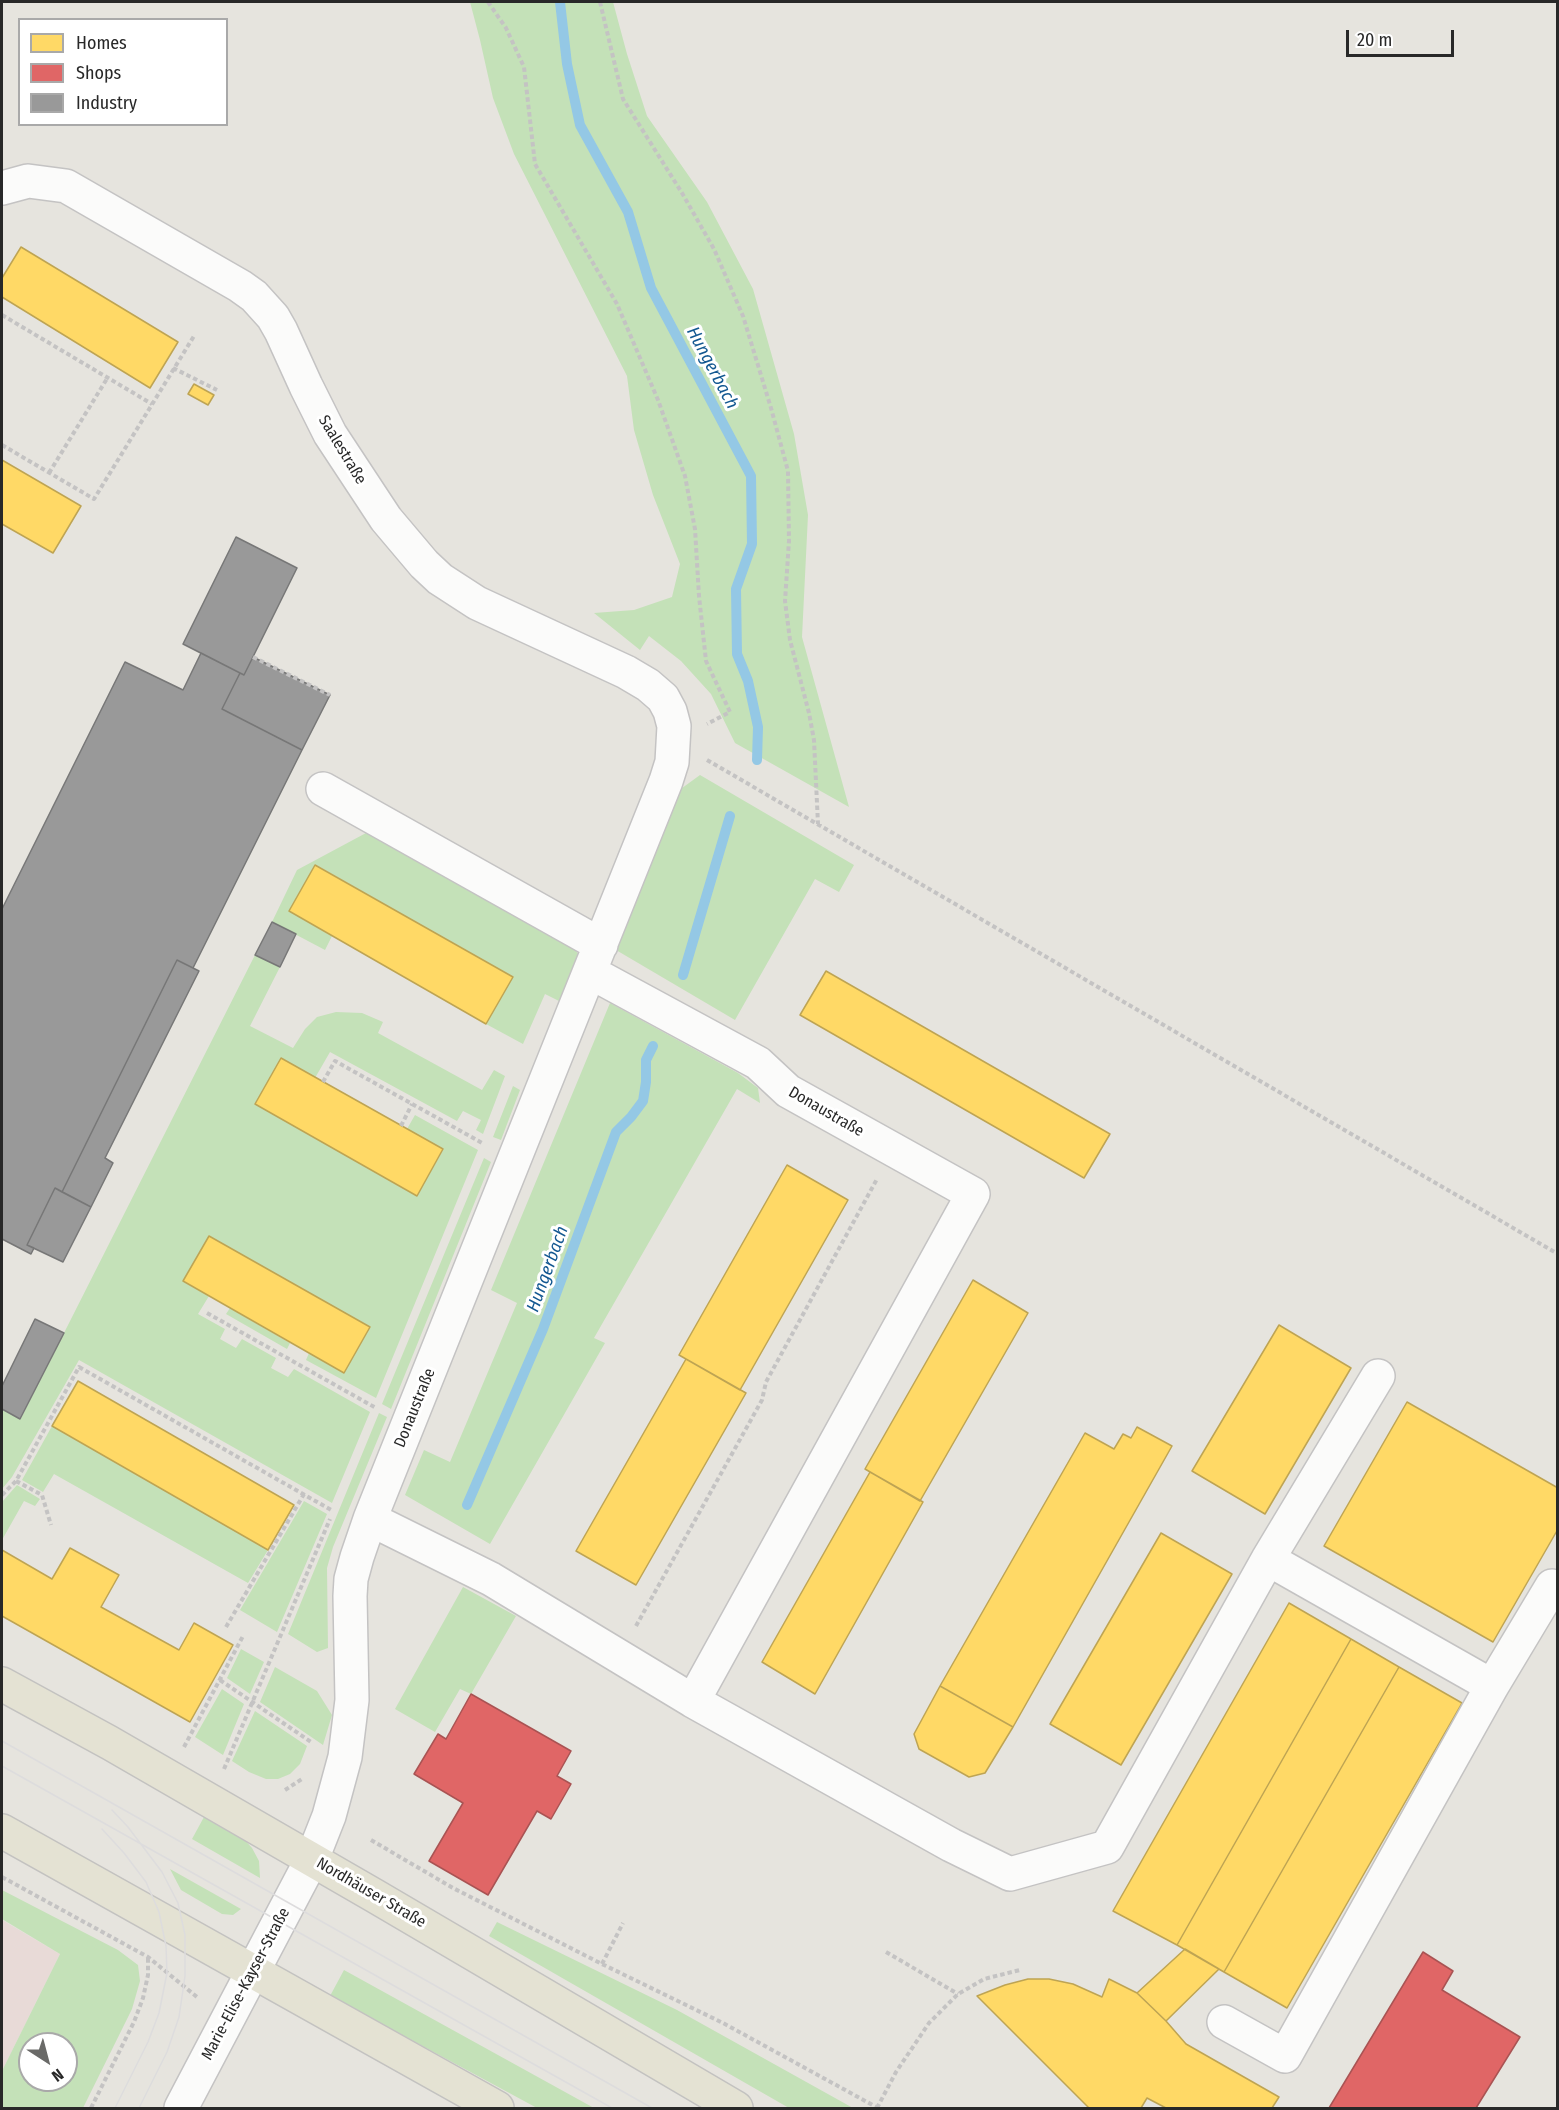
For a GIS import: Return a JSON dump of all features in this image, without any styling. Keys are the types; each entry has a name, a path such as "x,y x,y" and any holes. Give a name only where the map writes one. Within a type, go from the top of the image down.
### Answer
{"main road":[{"name":"Nordhäuser Straße","path":"2,1684 111,1743 312,1859 736,2109"},
{"path":"2,1831 497,2109"}],"street":[{"name":"Saalestraße","path":"2,188 28,181 66,186 254,296 273,317 281,331 330,434 405,544 440,579 477,603 626,672 648,685 663,698 670,711 675,741"},
{"name":"Donaustraße","path":"312,1859 329,1816 345,1756 352,1700 351,1579 370,1519 666,781 675,741"},
{"path":"323,789 595,958"},
{"name":"Donaustraße","path":"595,958 758,1063 788,1091 973,1194 693,1701"},
{"path":"370,1519 490,1579 693,1701 951,1845 1010,1874 1107,1847 1269,1559 1378,1376"},
{"path":"1269,1559 1492,1686"},
{"path":"1224,2022 1285,2056 1492,1686 1551,1586"},
{"name":"Marie-Elise-Kayser-Straße","path":"181,2109 251,1971 312,1859"}],"path":[{"path":"488,2 506,28 524,68 535,164 616,304 658,400 685,476 695,529 706,661 730,712 675,741"},
{"path":"600,2 623,99 714,249 742,316 783,450 788,471 789,541 785,601 790,640 814,740 818,824"},
{"path":"2,315 152,404"},
{"path":"2,445 94,499 194,336"},
{"path":"173,368 217,390"},
{"path":"49,473 108,377"},
{"path":"253,657 330,695"},
{"path":"675,741 1557,1254"},
{"path":"323,1082 335,1061 485,1145"},
{"path":"401,1125 412,1104"},
{"path":"624,1659 638,1621 762,1400 766,1382 893,1150"},
{"path":"207,1313 376,1408"},
{"path":"2,1496 16,1481 79,1367 333,1511"},
{"path":"16,1481 42,1495 51,1525"},
{"path":"226,1627 304,1494"},
{"path":"180,1753 243,1636"},
{"path":"220,1680 316,1745"},
{"path":"285,1790 309,1774"},
{"path":"371,1840 453,1888 723,2023 878,2108 896,2072 929,2023 958,1994 984,1979 1020,1970"},
{"path":"2,1877 148,1957 197,1997"},
{"path":"602,1964 623,1923"},
{"path":"886,1952 958,1994"},
{"path":"91,2109 134,2022 143,1998 148,1974 148,1957"}],"shaded area":[{"path":"2,1920 60,1954 21,2032 18,2032 18,2039 2,2071"}],"green space":[{"path":"470,2 613,2 647,116 707,202 753,289 794,434 808,515 802,637 849,807 735,743 711,694 681,661 649,636 640,650 594,613 634,610 672,597 680,564 653,495 634,430 627,376 514,154 493,98"},
{"path":"700,775 854,865 839,892 815,879 735,1020 616,950 678,791"},
{"path":"366,833 549,935 564,935 579,955 559,1001 545,994 523,1044 486,1024 512,977 316,865 289,911 332,936 325,950 272,922 297,870"},
{"path":"255,955 280,967 250,1026 293,1048 305,1029 317,1017 336,1012 362,1013 383,1022 378,1033 482,1090 494,1070 505,1076 483,1134 476,1130 481,1120 463,1111 457,1121 330,1052 315,1078 281,1059 255,1104 417,1195 443,1150 407,1129 415,1115 478,1150 376,1398 306,1360 309,1353 344,1373 370,1327 209,1236 183,1281 209,1296 198,1314 225,1329 220,1339 236,1348 242,1339 276,1358 271,1368 288,1377 294,1369 370,1412 332,1503 79,1360 12,1477 2,1489 2,1409 21,1418"},
{"path":"610,1003 738,1073 758,1088 760,1103 737,1089 594,1338 605,1343 490,1544 405,1495 424,1450 450,1462 517,1303 491,1290"},
{"path":"513,1086 520,1090 501,1140 493,1137"},
{"path":"484,1158 491,1162 391,1409 382,1404"},
{"path":"230,1308 290,1343 287,1349 226,1314"},
{"path":"379,1413 387,1417 333,1547 327,1568 328,1648 317,1652 288,1634"},
{"path":"52,1426 268,1550 248,1583 54,1474 43,1492 22,1480"},
{"path":"17,1485 40,1499 35,1506 24,1501 2,1540 2,1502"},
{"path":"304,1501 327,1514 277,1632 240,1610"},
{"path":"463,1587 516,1616 471,1694 460,1689 435,1732 395,1709"},
{"path":"241,1649 264,1662 250,1694 227,1678"},
{"path":"275,1667 317,1691 332,1715 323,1745 260,1702"},
{"path":"222,1689 244,1704 223,1755 195,1737"},
{"path":"255,1711 307,1746 300,1764 290,1774 278,1779 266,1779 232,1761"},
{"path":"204,1817 243,1838 259,1861 260,1878 192,1839"},
{"path":"170,1869 241,1909 233,1915 222,1914 181,1890"},
{"path":"2,1890 118,1950 138,1965 140,1981 132,2009 83,2108 2,2108 2,2071 18,2039 18,2092 78,2092 78,2032 21,2032 60,1954 2,1919"},
{"path":"497,1922 677,2010 853,2108 789,2108 489,1936"},
{"path":"344,1970 594,2108 537,2108 330,1996"}],"building: Homes":[{"path":"21,247 178,342 150,388 2,297 2,278"},
{"path":"194,384 214,395 208,405 188,394"},
{"path":"2,460 81,506 53,553 2,524"},
{"path":"315,865 513,977 486,1024 289,911"},
{"path":"826,971 1110,1134 1084,1178 800,1015"},
{"path":"281,1058 443,1149 417,1196 255,1104"},
{"path":"787,1165 848,1200 740,1390 679,1355"},
{"path":"209,1236 370,1327 344,1373 183,1281"},
{"path":"973,1280 1028,1313 920,1501 865,1469"},
{"path":"1279,1325 1351,1368 1265,1514 1192,1471"},
{"path":"686,1359 746,1393 636,1585 576,1551"},
{"path":"78,1381 294,1505 268,1550 52,1426"},
{"path":"1407,1402 1558,1488 1558,1529 1493,1642 1324,1546"},
{"path":"1137,1427 1172,1446 1013,1727 940,1686 1085,1433 1114,1449 1123,1434 1131,1438"},
{"path":"870,1472 923,1502 815,1694 762,1662"},
{"path":"1161,1533 1232,1574 1121,1765 1050,1724"},
{"path":"70,1548 119,1575 101,1607 179,1650 194,1623 233,1645 190,1722 2,1616 2,1550 52,1579"},
{"path":"1289,1603 1351,1639 1177,1945 1113,1911"},
{"path":"1351,1639 1399,1667 1224,1972 1177,1945"},
{"path":"1399,1667 1462,1703 1287,2008 1224,1972"},
{"path":"940,1686 1013,1727 985,1773 969,1777 919,1749 914,1734"},
{"path":"1185,1949 1219,1969 1166,2021 1137,1993"},
{"path":"1028,1979 1049,1979 1073,1984 1102,1997 1109,1979 1137,1993 1186,2044 1279,2097 1272,2108 1166,2108 1147,2098 1141,2108 1089,2108 977,1996"}],"building: Shops":[{"path":"471,1694 571,1751 557,1776 571,1784 551,1819 537,1811 488,1895 429,1861 463,1803 414,1774 438,1734 446,1739"},
{"path":"1423,1952 1453,1971 1442,1990 1520,2037 1476,2108 1329,2108"}],"building: Industry":[{"path":"236,537 297,568 244,675 183,644"},
{"path":"201,653 240,673 222,709 302,750 193,968 177,960 62,1192 55,1188 27,1245 34,1248 31,1254 2,1239 2,909 125,662 183,690"},
{"path":"253,657 330,695 302,750 222,709 240,673 244,675"},
{"path":"272,922 296,934 280,967 255,955"},
{"path":"177,960 199,971 105,1158 113,1163 91,1207 62,1192"},
{"path":"55,1188 91,1207 63,1262 27,1245"},
{"path":"35,1319 64,1333 20,1419 2,1409 2,1386"}],"waterway":[{"name":"Hungerbach","path":"560,2 567,64 580,125 628,212 651,288 751,476 752,544 736,589 737,654 748,681 758,727 757,760"},
{"name":"Hungerbach","path":"683,975 730,816"},
{"name":"Hungerbach","path":"467,1505 543,1329 616,1132 643,1101 646,1060 653,1046"}],"tram line":[{"path":"2,1741 652,2108"},
{"path":"2,1766 612,2108"},
{"path":"112,1810 162,1872 178,1903 185,1935 185,1976 179,2017 167,2052 139,2108"},
{"path":"102,1829 146,1882 159,1912 166,1946 167,1973 159,2013 148,2042 115,2108"}]}
